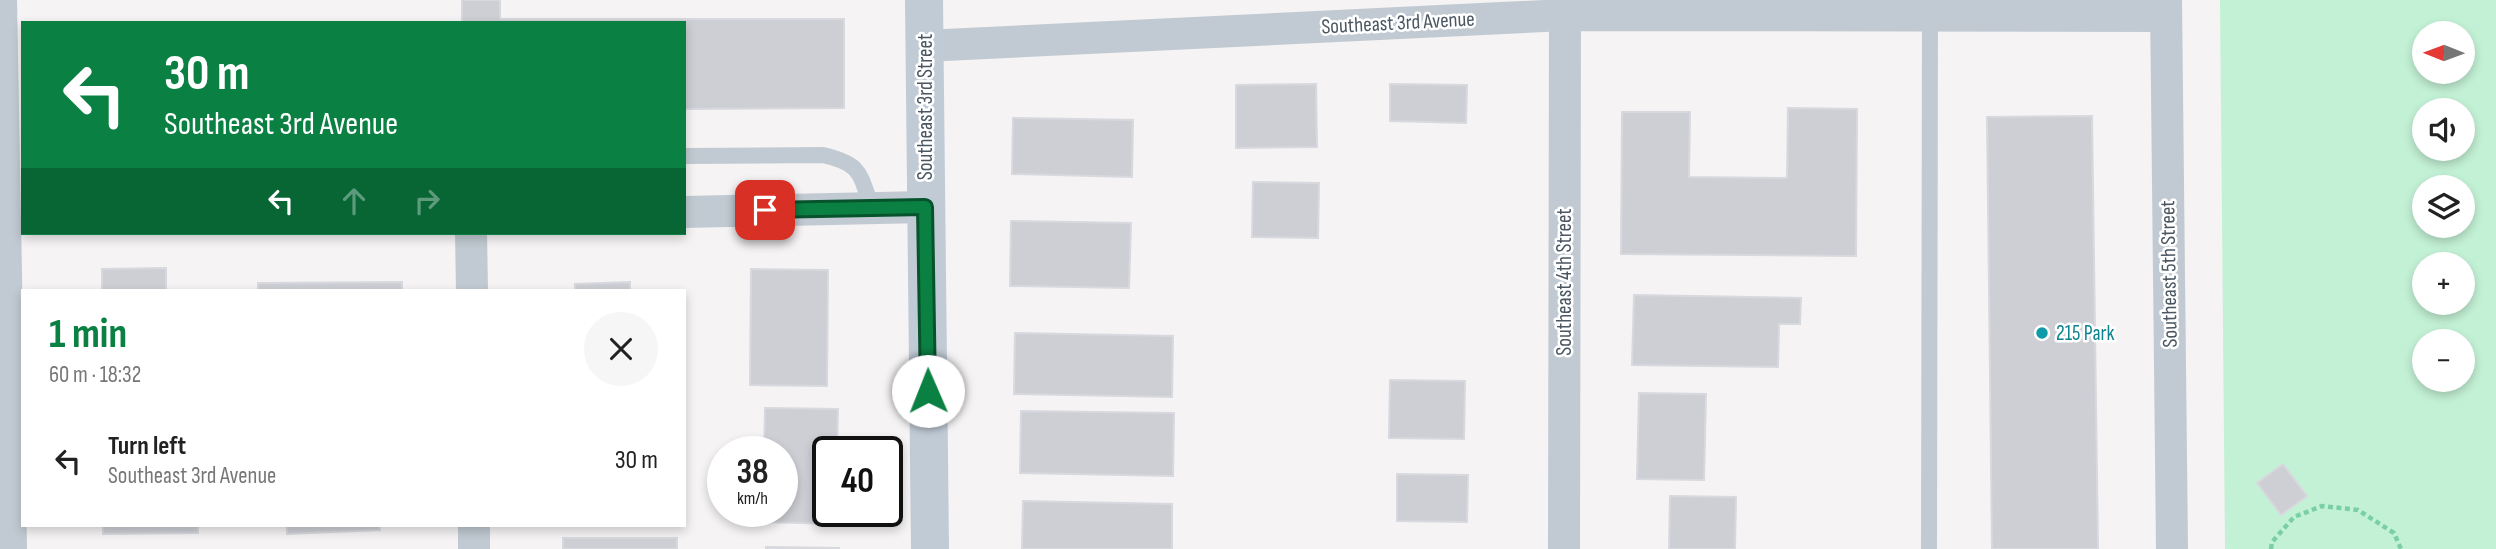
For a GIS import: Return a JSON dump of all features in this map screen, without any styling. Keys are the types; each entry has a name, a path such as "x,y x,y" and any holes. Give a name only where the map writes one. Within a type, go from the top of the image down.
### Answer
{"street":[{"path":"1,0 13,207 6,490 11,549"},
{"name":"Southeast 3rd Street","path":"924,0 930,549"},
{"name":"Southeast 3rd Avenue","path":"924,46 1565,15 1930,16 2166,8"},
{"name":"Southeast 5th Street","path":"2166,8 2172,549"},
{"name":"Southeast 4th Street","path":"1564,549 1565,15"},
{"path":"686,212 925,207"},
{"path":"471,235 472,289"},
{"path":"474,527 474,549"}],"lane":[{"path":"1929,549 1930,16"},
{"path":"686,156 822,155 841,159 858,169 872,208"}],"path":[{"path":"2271,549 2272,542 2294,517 2322,506 2358,510 2394,533 2401,549"}],"green space":[{"path":"2220,0 2496,0 2496,549 2225,549"}],"building":[{"path":"462,0 500,0 500,19 844,19 844,108 686,109 686,21 462,21"},
{"path":"1316,84 1317,147 1236,148 1236,85"},
{"path":"1390,84 1467,85 1466,123 1390,121"},
{"path":"1788,108 1857,109 1856,256 1621,254 1622,112 1690,112 1689,177 1787,178"},
{"name":"215 Park","path":"2092,116 2098,549 1992,549 1987,117"},
{"path":"1013,118 1133,120 1132,177 1012,174"},
{"path":"1253,182 1319,183 1318,238 1252,237"},
{"path":"1011,221 1131,223 1129,288 1010,286"},
{"path":"166,268 166,289 102,289 102,269"},
{"path":"751,269 828,270 827,386 750,385"},
{"path":"402,282 402,289 258,289 258,283"},
{"path":"630,282 630,289 575,289 575,284"},
{"path":"1634,295 1801,298 1800,324 1779,324 1778,367 1632,365"},
{"path":"1015,333 1173,336 1172,397 1014,394"},
{"path":"1390,380 1465,381 1464,439 1389,438"},
{"path":"1639,393 1706,394 1704,480 1637,479"},
{"path":"765,408 838,409 837,436 812,436 812,523 798,523 798,436 764,436"},
{"path":"1021,411 1174,413 1173,476 1020,473"},
{"path":"2283,464 2307,496 2281,515 2257,483"},
{"path":"1397,474 1468,475 1467,522 1397,521"},
{"path":"1670,496 1736,497 1735,549 1669,549"},
{"path":"1023,501 1172,504 1172,549 1022,549"},
{"path":"103,527 198,527 198,533 103,534"},
{"path":"287,527 379,527 380,530 287,534"},
{"path":"563,538 677,538 677,549 563,549"},
{"path":"839,548 839,549 766,549"}],"place":[{"name":"215 Park","path":"2042,333"}],"route":[{"path":"765,210 925,207 928,391"}]}
